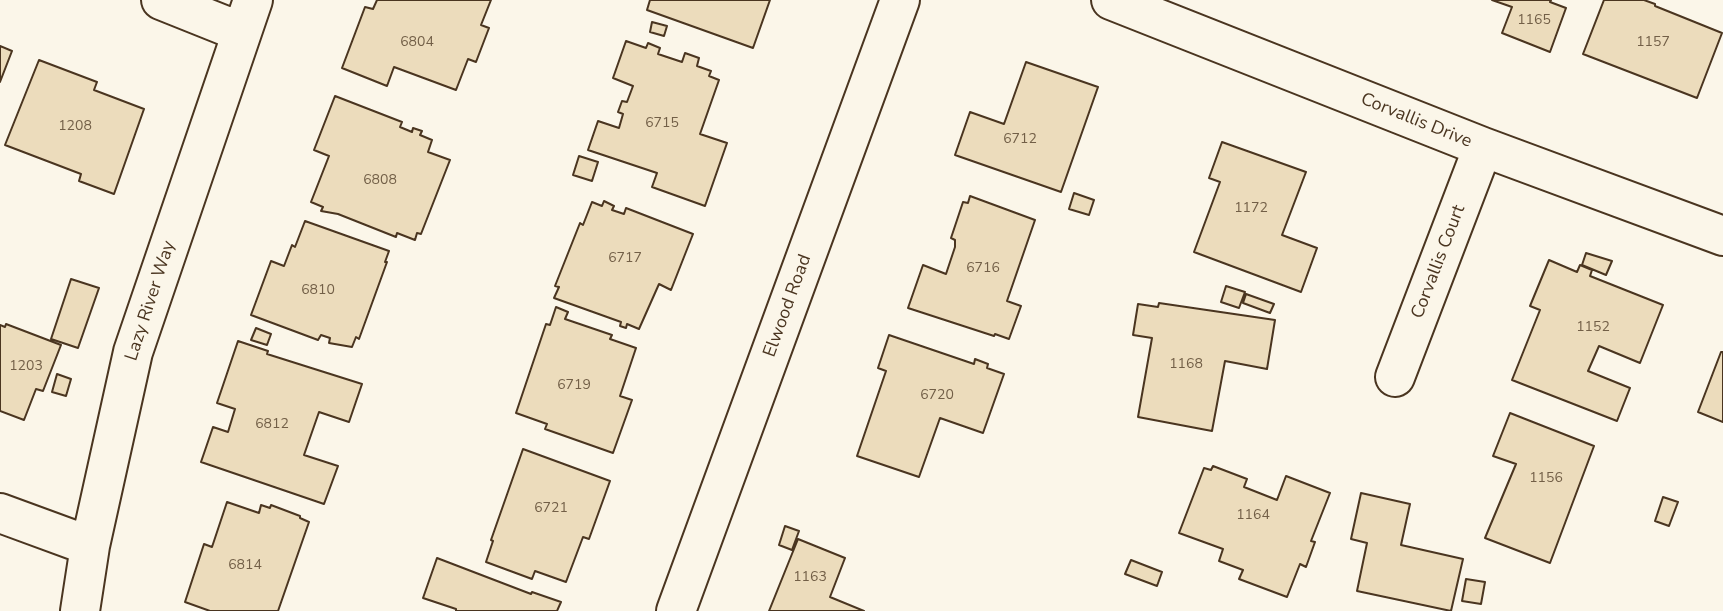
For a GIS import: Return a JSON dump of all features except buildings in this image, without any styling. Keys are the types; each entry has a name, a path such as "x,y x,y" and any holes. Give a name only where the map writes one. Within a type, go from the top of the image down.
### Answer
{"street":[{"path":"161,0 247,16"},
{"name":"Elwood Road","path":"676,611 900,0"},
{"name":"Corvallis Drive","path":"1111,0 1483,147 1723,236"},
{"name":"Lazy River Way","path":"80,611 90,546 133,352 247,16"},
{"name":"Corvallis Court","path":"1395,377 1483,147"},
{"path":"0,513 90,546"}]}
